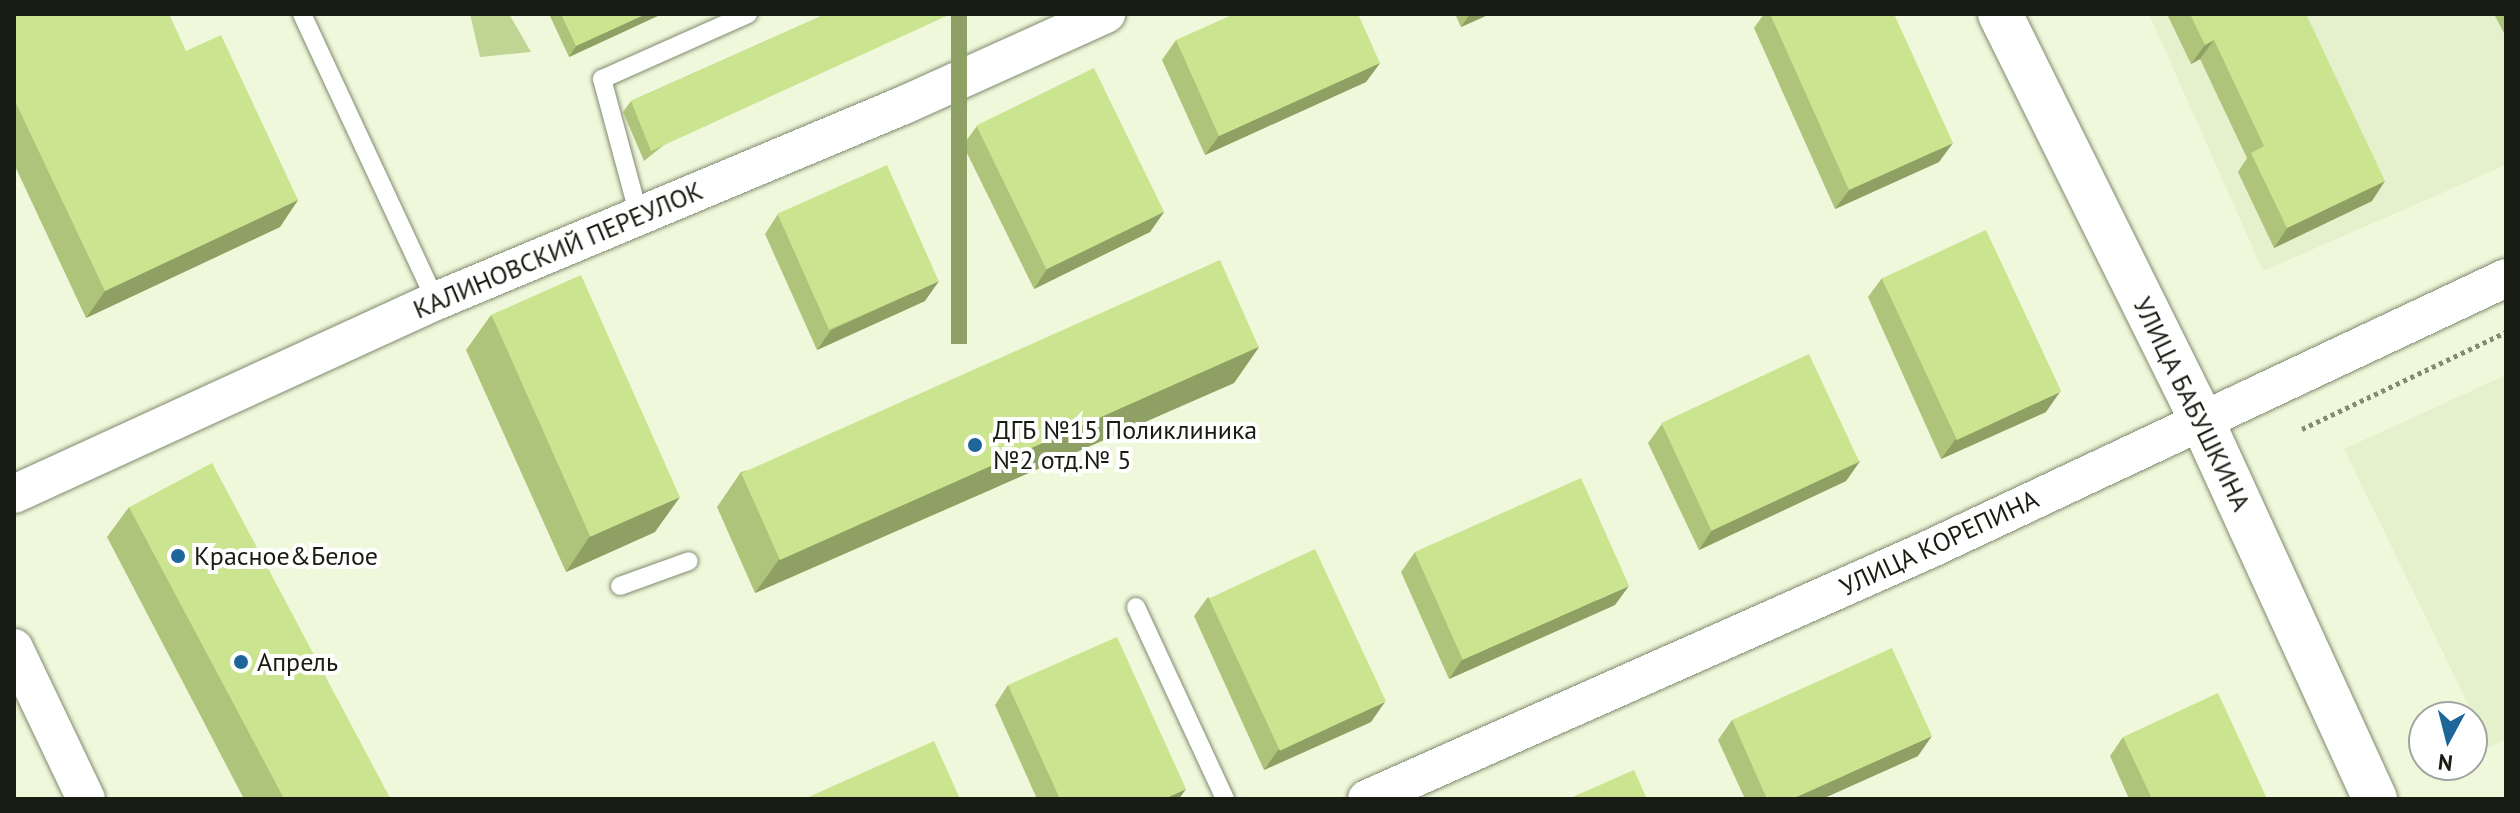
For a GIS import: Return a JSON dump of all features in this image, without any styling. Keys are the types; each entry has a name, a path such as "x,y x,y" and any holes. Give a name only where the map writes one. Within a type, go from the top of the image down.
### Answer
{"street":[{"name":"КАЛИНОВСКИЙ ПЕРЕУЛОК","path":"14,494 436,301 1106,14"},
{"name":"УЛИЦА БАБУШКИНА","path":"2000,14 2202,421 2375,799"},
{"name":"УЛИЦА КОРЕПИНА","path":"1367,799 1665,670 2506,278"},
{"path":"14,648 86,799"}],"lane":[{"path":"302,14 436,301"},
{"path":"639,216 602,79 748,14"},
{"path":"620,586 689,561"},
{"path":"1136,607 1225,799"}],"path":[{"path":"2302,429 2506,332"}],"shaded area":[{"path":"2149,14 2506,14 2506,165 2263,271"},
{"path":"2506,375 2506,739 2489,747 2488,701 2467,701 2344,449"}],"green space":[{"path":"470,14 509,14 531,52 480,57"}],"building":[{"path":"14,14 169,14 186,51 221,35 298,200 105,291 14,99"},
{"path":"561,14 646,14 576,46"},
{"path":"826,14 951,14 651,151 631,101"},
{"path":"1234,14 1358,14 1380,63 1219,136 1176,40"},
{"path":"1770,14 1894,14 1953,143 1849,190"},
{"path":"2190,14 2306,14 2385,181 2287,228 2251,153 2264,146 2214,40 2205,45"},
{"path":"1094,68 1164,212 1046,269 976,125"},
{"path":"887,165 939,281 829,330 777,214"},
{"path":"1986,230 2061,391 1957,440 1882,279"},
{"name":"ДГБ №15 Поликлиника №2 отд.№ 5","path":"1220,260 1259,347 780,560 741,473"},
{"path":"581,275 680,497 590,537 491,315"},
{"path":"1809,354 1859,462 1712,531 1661,423"},
{"path":"212,463 390,798 284,799 129,507"},
{"path":"1581,478 1629,586 1463,660 1415,552"},
{"path":"1315,549 1386,701 1280,751 1209,598"},
{"path":"1117,637 1186,789 1164,799 1060,799 1008,685"},
{"path":"1892,648 1932,736 1792,799 1767,799 1732,720"},
{"path":"2218,693 2267,799 2152,799 2123,737"},
{"path":"934,741 960,799 804,799"},
{"path":"1634,770 1647,799 1568,799"}],"place":[{"name":"ДГБ №15 Поликлиника №2 отд.№ 5","path":"975,445"},
{"name":"Красное&Белое","path":"178,556"},
{"name":"Апрель","path":"241,662"}]}
